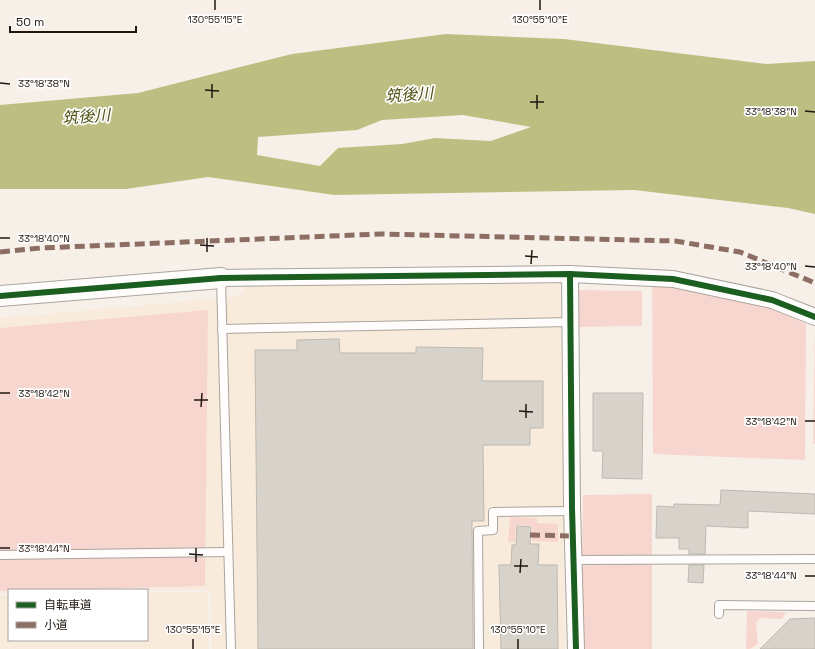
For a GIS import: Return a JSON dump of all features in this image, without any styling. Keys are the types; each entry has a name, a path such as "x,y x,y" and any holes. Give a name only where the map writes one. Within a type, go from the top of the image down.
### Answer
{"street":[{"path":"570,274 572,511 576,649"},
{"path":"0,296 221,278 570,274 673,279 772,300 815,317"}],"lane":[{"path":"221,278 231,649"},
{"path":"222,329 570,322"},
{"path":"479,649 478,531 493,530 493,512 572,511"},
{"path":"0,555 228,552"},
{"path":"573,560 815,559"},
{"path":"719,614 719,605 815,606"}],"shaded area":[{"path":"251,281 560,281 565,649 212,649 210,590 8,589 8,593 0,593 0,318 237,297"},
{"path":"652,285 708,293 771,308 806,324 805,460 653,454"},
{"path":"578,290 642,291 642,326 579,327"},
{"path":"208,310 205,586 8,589 8,591 0,591 0,328"},
{"path":"815,326 815,444 813,444"},
{"path":"652,494 652,556 582,556 583,495"},
{"path":"510,517 537,518 537,523 558,524 558,542 532,541 532,526 516,525 515,542 508,542"},
{"path":"652,562 652,649 579,649 577,566"},
{"path":"208,592 209,649 0,649 0,596 8,595 8,641 148,641 148,593"},
{"path":"747,611 786,612 782,619 760,618 756,623 758,644 750,649 746,649"}],"water":[{"name":"筑後川","path":"446,34 564,39 767,64 815,61 815,214 788,208 634,190 334,195 208,177 126,189 0,189 0,105 138,93 292,54","holes":["463,115 531,127 491,141 435,138 402,144 338,148 320,166 257,155 258,137 357,130 382,120"]}],"building":[{"path":"339,339 340,353 416,353 416,347 483,348 482,381 543,381 543,428 530,428 530,445 483,445 484,521 472,521 473,649 258,649 255,350 297,350 297,340"},
{"path":"593,393 643,393 642,479 602,478 603,451 593,451"},
{"path":"721,490 815,494 815,514 748,511 748,528 706,526 705,554 689,554 689,549 679,549 679,538 656,538 657,506 674,507 674,504 720,505"},
{"path":"517,526 531,527 530,544 539,544 538,565 557,565 558,649 501,649 499,565 511,565 512,545 516,545"},
{"path":"689,565 704,565 703,583 688,582"},
{"path":"815,618 815,649 760,649 790,619"}],"marked path":[{"path":"0,252 41,248 380,234 675,241 740,252 815,283"},
{"path":"530,535 573,536"}],"cycle path":[{"path":"570,274 572,508 576,649"},
{"path":"0,296 221,278 570,274 673,279 772,300 815,317"}]}
